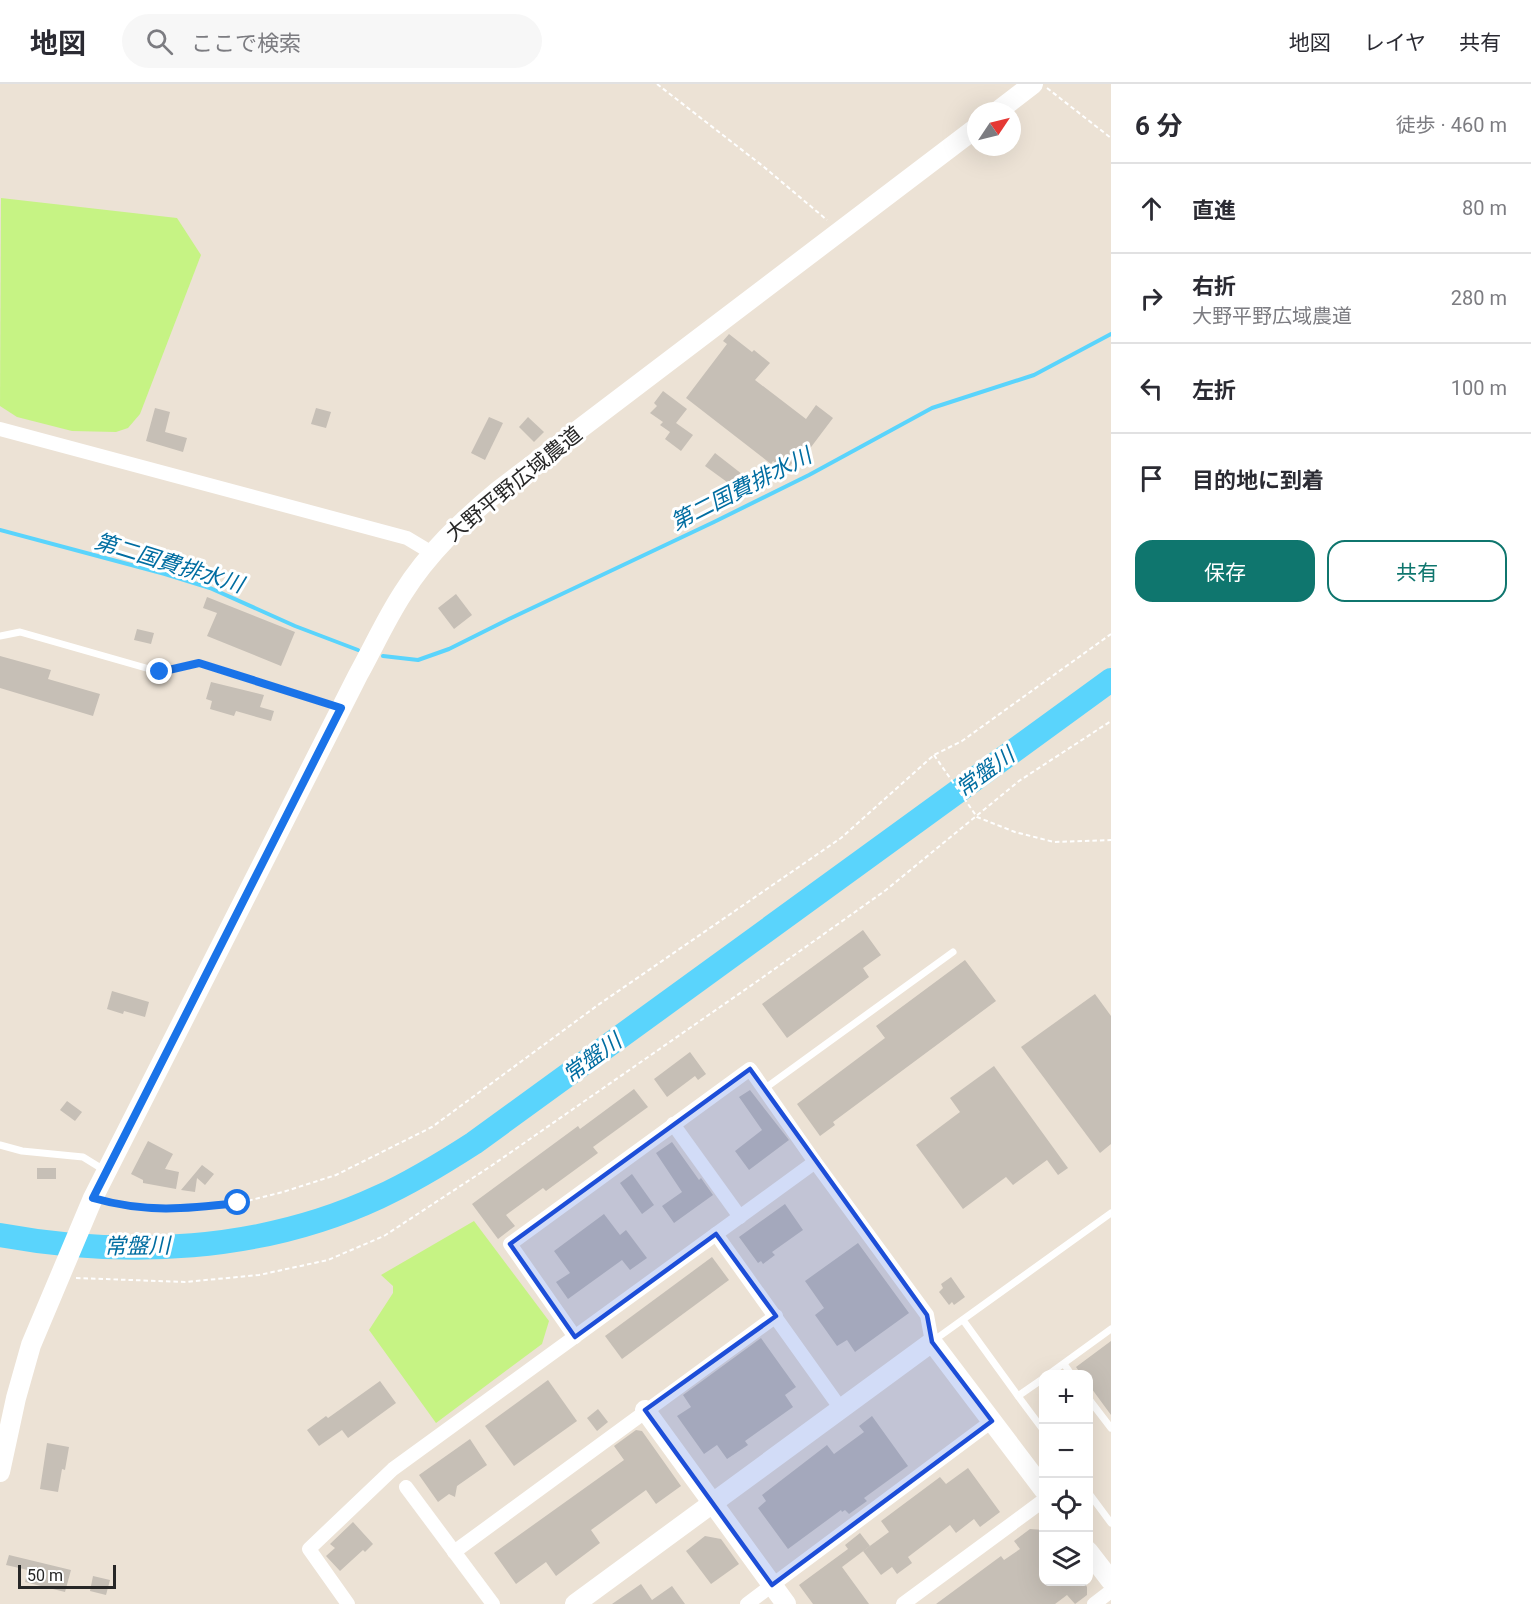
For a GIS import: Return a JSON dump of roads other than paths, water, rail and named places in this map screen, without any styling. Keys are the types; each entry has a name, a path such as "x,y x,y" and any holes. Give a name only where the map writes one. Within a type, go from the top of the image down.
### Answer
{"street":[{"path":"1010,102 1033,84"},
{"name":"大野平野広域農道","path":"4,1439 31,1345 91,1203 341,708 403,593 432,553 463,520 498,491 967,135"},
{"path":"0,429 407,538 432,553"},
{"path":"575,1337 510,1244 750,1069 927,1314 932,1342 1039,1483"},
{"path":"673,1124 740,1217"},
{"path":"348,1604 309,1549 393,1469 815,1162"},
{"path":"716,1234 841,1409"},
{"path":"454,1551 776,1316"},
{"path":"575,1604 932,1342"},
{"path":"645,1410 786,1604"},
{"path":"747,1604 992,1421"},
{"path":"0,1472 4,1439"},
{"path":"406,1487 493,1604"},
{"path":"903,1604 1039,1504"},
{"path":"1093,1556 1111,1581"},
{"path":"1094,1604 1111,1591"}],"lane":[{"path":"0,636 20,632 160,672 199,663 341,708"},
{"path":"764,1089 953,952"},
{"path":"0,1145 22,1151 83,1157 107,1171"},
{"path":"932,1342 1111,1213"},
{"path":"963,1320 1039,1424"},
{"path":"1055,1370 1111,1329"},
{"path":"1064,1364 1068,1370"},
{"path":"1018,1396 1039,1381"},
{"path":"1093,1403 1111,1428"},
{"path":"1093,1498 1111,1523"}],"waterway":[{"name":"第二国費排水川","path":"383,656 418,660 449,649 809,475 932,408 1034,375 1111,334"},
{"name":"第二国費排水川","path":"0,530 210,588 295,626 358,650"},
{"name":"常盤川","path":"0,1235 96,1246 144,1248 192,1245 240,1239 288,1229 334,1215 379,1197 427,1172 474,1143 1111,680"}]}
